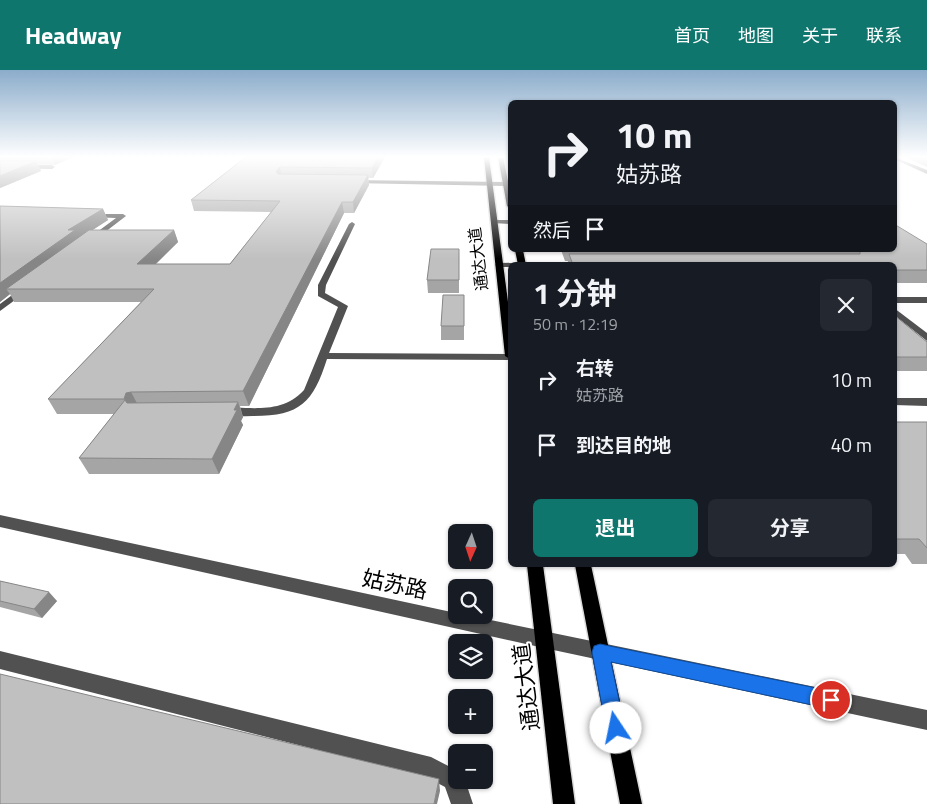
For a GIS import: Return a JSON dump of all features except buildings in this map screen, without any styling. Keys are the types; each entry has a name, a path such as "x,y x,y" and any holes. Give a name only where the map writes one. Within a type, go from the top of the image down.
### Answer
{"main road":[{"name":"通达大道","path":"490,191 508,340"},
{"name":"通达大道","path":"535,567 564,804"},
{"path":"582,567 631,804"}],"street":[{"path":"85,215 123,216 85,245"},
{"path":"494,222 508,222"},
{"path":"215,412 273,412 295,404 309,392 343,306 321,294 322,284 352,224"},
{"path":"499,265 508,265"},
{"path":"0,308 31,285"},
{"path":"897,300 927,300"},
{"path":"897,313 922,330 927,338"},
{"path":"323,356 508,357"},
{"path":"897,402 927,402"},
{"name":"姑苏路","path":"0,521 544,640 927,720"},
{"path":"0,660 430,768 454,780 462,804"}],"route":[{"path":"616,728 600,652 831,700"}]}
